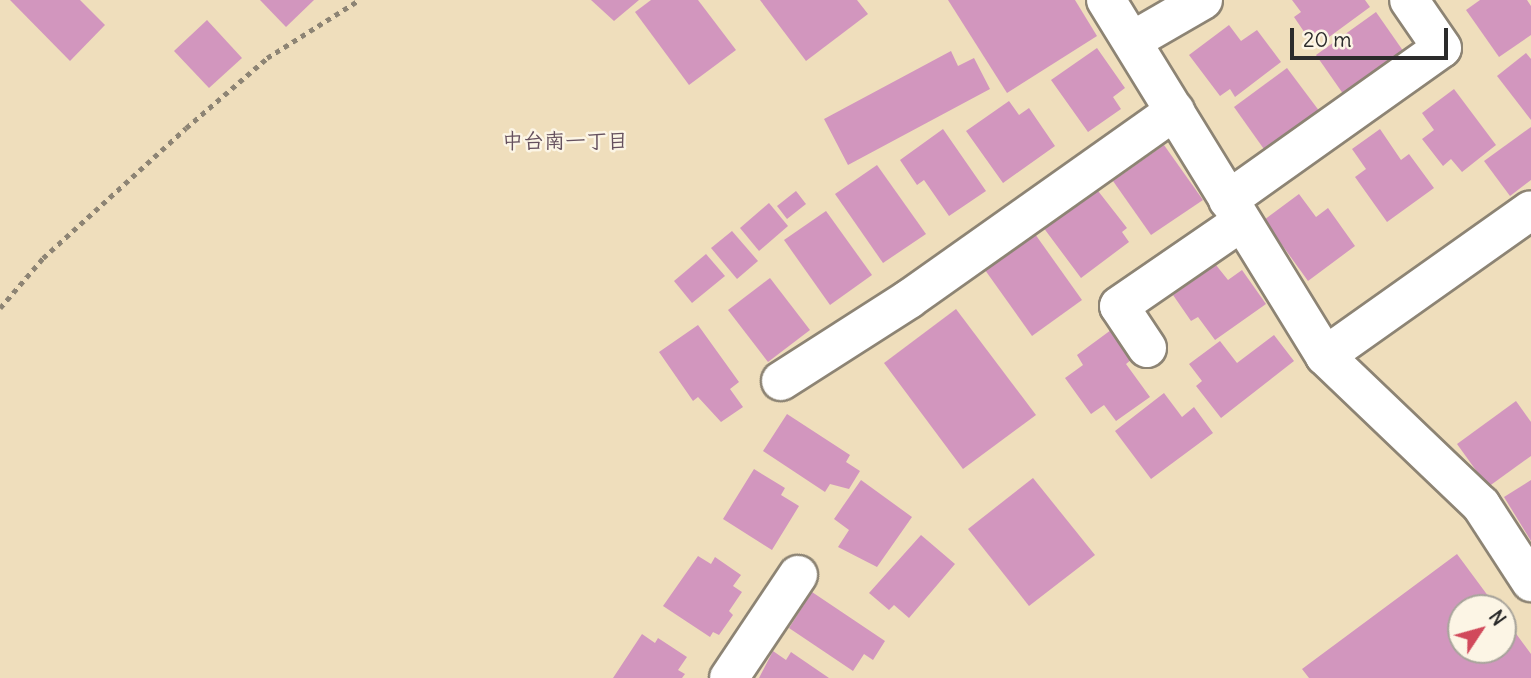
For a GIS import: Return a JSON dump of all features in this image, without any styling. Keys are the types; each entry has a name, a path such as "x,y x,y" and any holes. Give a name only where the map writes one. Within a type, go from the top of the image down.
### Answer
{"street":[{"path":"1106,0 1325,356 1481,505 1531,582"},
{"path":"1132,41 1203,0"},
{"path":"1147,348 1119,306 1442,48 1409,0"},
{"path":"781,381 909,299 1175,111"},
{"path":"1325,356 1531,210"},
{"path":"729,678 798,575"}],"path":[{"path":"0,308 43,258 237,84 289,43 359,0"}],"building":[{"path":"10,0 80,0 105,25 70,61"},
{"path":"260,0 314,0 286,27"},
{"path":"591,0 639,0 614,21"},
{"path":"651,0 698,0 736,50 689,85 635,12"},
{"path":"760,0 857,0 868,14 806,61"},
{"path":"948,0 1075,0 1097,36 1007,93"},
{"path":"1292,0 1365,0 1370,7 1325,40 1321,35 1311,42 1294,17 1301,12"},
{"path":"1480,0 1527,0 1531,6 1531,35 1499,57 1466,10"},
{"path":"1376,12 1406,55 1346,98 1316,55"},
{"path":"207,20 242,58 209,88 174,51"},
{"path":"1229,25 1241,41 1257,30 1281,62 1235,97 1230,89 1220,96 1189,55"},
{"path":"1097,48 1125,88 1113,97 1121,109 1088,132 1051,80"},
{"path":"951,51 958,66 974,58 990,89 848,165 824,119"},
{"path":"1526,53 1531,59 1531,120 1497,76"},
{"path":"1287,68 1320,112 1266,152 1234,107"},
{"path":"1454,89 1496,145 1462,172 1451,159 1443,166 1422,139 1434,130 1422,113"},
{"path":"1009,101 1019,115 1029,108 1055,146 1003,183 966,131"},
{"path":"1531,127 1531,180 1510,196 1484,161"},
{"path":"943,129 986,191 949,216 924,180 917,185 900,160"},
{"path":"1380,129 1401,160 1409,154 1434,188 1387,222 1355,177 1366,169 1352,149"},
{"path":"1164,145 1203,200 1151,235 1113,181"},
{"path":"877,165 926,234 883,263 835,194"},
{"path":"1095,187 1127,228 1122,232 1129,242 1081,278 1043,227"},
{"path":"796,191 806,204 787,219 777,206"},
{"path":"1299,194 1316,217 1328,208 1355,246 1308,281 1264,220"},
{"path":"769,203 788,226 759,251 740,228"},
{"path":"826,211 872,275 830,305 784,240"},
{"path":"732,231 758,261 737,279 711,248"},
{"path":"1035,234 1082,300 1032,336 985,270"},
{"path":"706,254 725,276 692,303 674,281"},
{"path":"1216,265 1228,280 1242,270 1266,304 1215,340 1198,317 1191,321 1173,295"},
{"path":"770,278 810,330 768,362 728,310"},
{"path":"956,309 1036,415 963,469 884,363"},
{"path":"698,325 739,382 730,389 743,407 721,422 698,397 693,401 659,352"},
{"path":"1111,330 1132,359 1126,364 1150,397 1116,421 1104,405 1091,414 1065,378 1083,365 1077,355"},
{"path":"1274,335 1294,361 1221,418 1196,386 1202,381 1189,364 1220,341 1237,363"},
{"path":"1164,393 1182,417 1194,407 1213,433 1151,479 1115,431"},
{"path":"1516,401 1531,422 1531,456 1488,487 1457,444"},
{"path":"787,414 850,455 846,462 860,471 849,489 830,484 825,492 763,451"},
{"path":"754,469 785,488 781,495 799,506 772,550 723,519"},
{"path":"1033,478 1095,555 1029,606 968,529"},
{"path":"861,480 912,517 877,567 838,547 849,530 834,519"},
{"path":"1531,480 1531,541 1504,497"},
{"path":"921,535 955,564 909,618 894,605 889,610 869,593"},
{"path":"1457,554 1487,594 1447,594 1447,664 1517,664 1517,635 1531,654 1531,678 1309,678 1302,669"},
{"path":"698,556 711,564 715,557 741,575 733,586 742,592 729,611 733,615 719,635 713,632 710,637 663,606"},
{"path":"812,592 885,641 873,660 864,654 853,671 789,628"},
{"path":"642,634 655,643 658,638 687,657 678,670 685,674 682,678 613,678"},
{"path":"773,651 786,660 791,652 829,678 759,678"}],"district":[{"name":"中台南一丁目","path":"565,141"}]}
